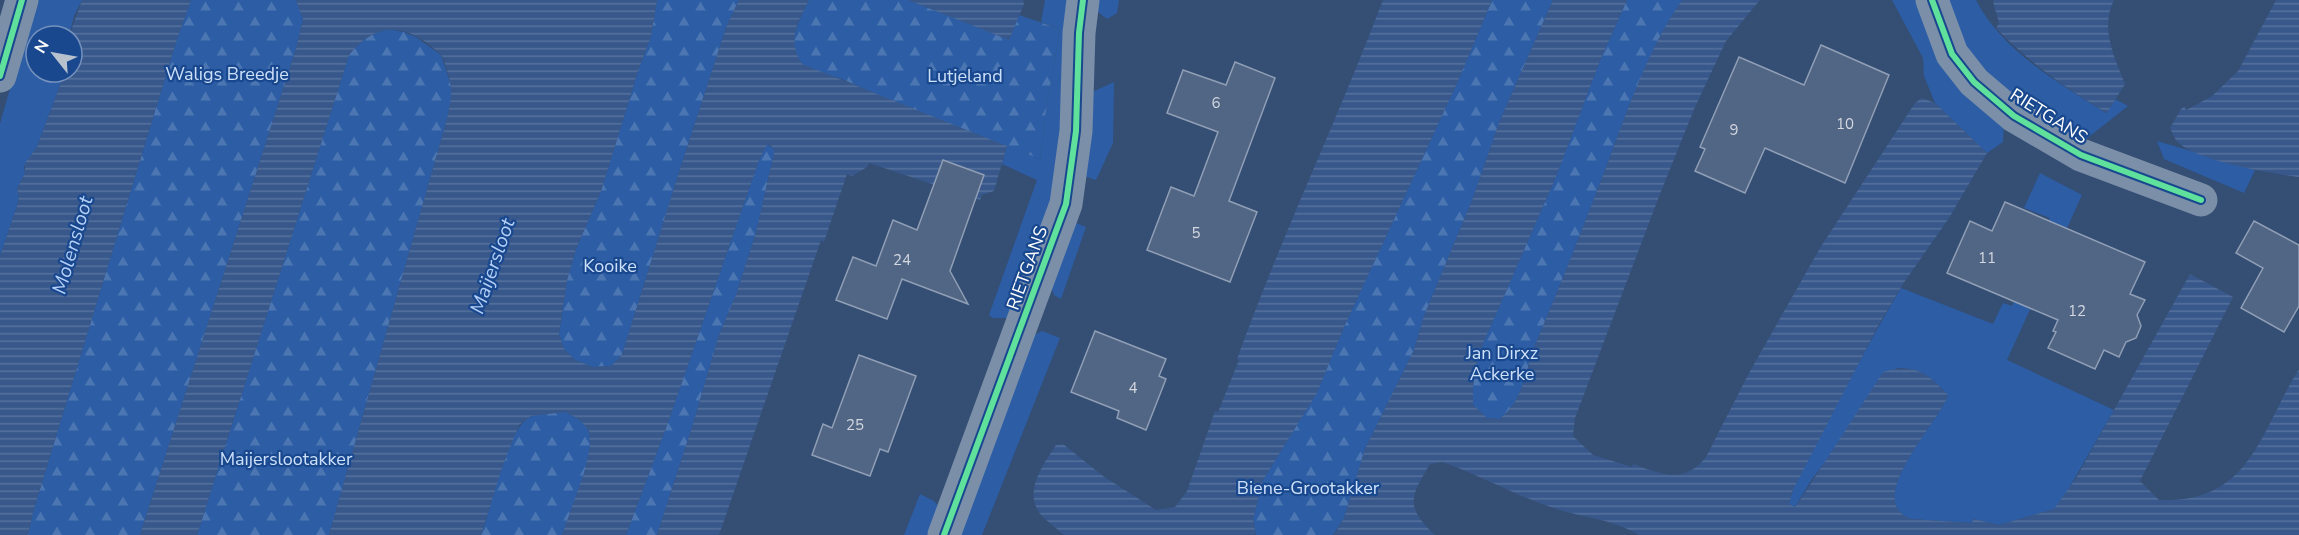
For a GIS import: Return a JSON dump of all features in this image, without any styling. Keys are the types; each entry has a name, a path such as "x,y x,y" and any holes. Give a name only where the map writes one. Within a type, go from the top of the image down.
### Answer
{"street":[{"path":"0,76 22,0"},
{"name":"RIETGANS","path":"944,535 1066,204 1076,131 1079,33 1083,0"},
{"name":"RIETGANS","path":"1932,0 1952,54 1974,82 2014,116 2081,155 2201,200"}],"green space":[{"path":"35,0 82,0 72,24 28,24"},
{"name":"Waligs Breedje","path":"191,0 296,0 303,19 296,49 140,535 28,535 33,512 176,42"},
{"name":"Kooike","path":"657,0 739,0 727,25 622,355 611,366 593,367 575,360 564,349 559,334 567,280 576,249 601,191 651,36"},
{"name":"Lutjeland","path":"809,0 908,0 1009,39 1019,15 1060,29 1040,159 844,80 806,67 797,57 794,41 798,23"},
{"path":"1045,0 1069,0 1065,121 1051,211 1014,318 993,318 989,315 1037,180 1002,164 1007,146 1040,159 1060,29 1041,22"},
{"path":"1094,0 1119,0 1117,13 1107,19 1093,8"},
{"name":"Biene-Grootakker","path":"1492,0 1553,0 1499,123 1473,198 1424,316 1414,350 1365,449 1344,518 1333,535 1256,535 1253,519 1263,480 1317,392 1344,327 1458,81"},
{"name":"Jan Dirxz Ackerke","path":"1627,0 1682,0 1659,39 1640,80 1532,353 1519,394 1514,404 1499,419 1487,418 1473,405 1473,386 1478,355 1555,179 1601,58"},
{"path":"1892,0 1920,0 2004,123 2003,142 1987,153 1935,103 1924,76 1923,58"},
{"path":"1943,0 1976,0 1987,18 2016,50 2051,78 2106,113 2115,99 2128,106 2081,143 2041,120 1968,60"},
{"name":"Maijerslootakker","path":"388,29 416,37 441,55 453,91 329,535 197,535 349,55 366,38"},
{"path":"24,39 24,84 61,84 37,147 24,167 25,173 17,189 19,197 17,206 0,256 0,124"},
{"path":"1114,82 1113,143 1096,180 1081,175 1088,94"},
{"path":"2157,141 2255,170 2244,193 2164,159"},
{"path":"767,144 774,149 774,153 756,233 736,295 719,335 657,535 626,535 666,428 759,160"},
{"path":"2040,173 2082,195 2007,360 2114,410 2061,502 2054,509 1999,525 1974,519 1972,523 1911,519 1898,510 1895,496 1899,479 1948,395 1926,375 1906,368 1897,368 1812,479 1795,507 1789,504 1795,484 1805,464 1901,288 1993,324 2003,303 2012,306 2050,218 2024,208"},
{"path":"1071,221 1086,227 1061,299 1054,295 1050,283"},
{"path":"1042,331 1060,338 982,535 954,535 1030,337"},
{"path":"565,412 576,417 585,425 589,432 590,442 586,468 562,535 481,535 506,455 520,426 528,418 536,415"},
{"path":"920,494 934,501 939,507 931,535 904,535"}],"water":[{"name":"Molensloot","path":"82,0 191,0 176,42 33,512 28,535 0,535 0,256 17,206 19,197 17,189 25,173 25,163 37,147 61,84 84,84 84,24 73,24"},
{"name":"Maijersloot","path":"296,0 657,0 651,36 601,191 576,249 567,280 559,334 564,349 575,360 593,367 611,366 622,355 727,25 739,0 809,0 794,39 802,64 1007,146 994,191 982,195 980,200 869,163 867,167 852,176 847,174 824,242 821,240 719,535 657,535 719,335 736,295 756,233 774,153 770,145 767,145 759,160 666,428 626,535 562,535 584,473 590,447 589,431 579,419 565,412 531,416 519,425 502,468 481,535 329,535 451,99 449,75 443,58 438,52 416,36 406,32 385,30 375,33 366,38 349,55 197,535 140,535 296,49 303,19"},
{"path":"908,0 1023,0 1024,4 1009,40"},
{"path":"1383,0 1492,0 1458,81 1344,327 1317,393 1263,480 1253,519 1256,535 1064,535 1042,516 1034,501 1038,476 1056,445 1063,444 1103,476 1156,510 1175,507 1187,491 1215,411 1218,412 1239,360 1237,359 1272,268"},
{"path":"1553,0 1627,0 1601,58 1555,179 1478,355 1473,386 1473,405 1487,418 1499,419 1514,404 1519,394 1532,353 1640,80 1659,39 1682,0 1760,0 1726,41 1695,107 1575,418 1573,436 1593,455 1632,467 1633,464 1672,475 1681,474 1698,466 1706,457 1749,373 1820,248 1915,103 1922,98 1935,103 1987,153 1949,218 1903,284 1878,326 1792,492 1789,504 1795,507 1800,500 1883,372 1894,369 1912,369 1933,380 1948,395 1899,478 1895,496 1898,510 1911,519 1971,523 1974,519 1999,525 2054,509 2076,478 2190,274 2233,297 2140,481 2159,500 2190,498 2214,490 2233,477 2262,439 2299,369 2299,535 1639,535 1619,525 1540,503 1442,462 1430,464 1418,485 1414,501 1419,517 1435,535 1334,535 1344,518 1365,449 1414,350 1424,316 1473,198 1499,123"},
{"path":"1994,0 2114,0 2108,21 2108,32 2125,84 2107,113 2048,74 2021,53 1996,28 1999,23"},
{"path":"2272,0 2299,0 2299,177 2237,166 2204,156 2178,143 2170,128 2181,109 2208,94 2234,70"}],"pier":[{"path":"2270,0 2276,0 2238,71 2212,96 2186,110 2183,103 2208,91 2232,68"}],"building":[{"path":"1821,45 1889,75 1845,183 1765,148 1745,193 1695,171 1705,149 1700,147 1739,57 1804,85"},
{"path":"1235,62 1275,78 1229,201 1257,212 1230,282 1147,250 1171,187 1194,196 1218,132 1167,113 1183,70 1226,85"},
{"path":"943,160 984,175 950,271 968,304 902,279 887,319 836,300 853,257 876,266 893,220 917,230"},
{"path":"2005,202 2145,262 2130,294 2145,300 2137,315 2141,326 2136,338 2126,342 2119,357 2104,350 2095,369 2048,348 2056,332 2053,331 2058,320 1947,273 1970,221 1992,231"},
{"path":"2254,221 2299,245 2299,306 2284,332 2241,308 2263,268 2236,253"},
{"path":"1095,331 1166,359 1159,376 1166,379 1146,430 1117,418 1119,411 1071,392"},
{"path":"859,355 916,376 888,452 880,449 870,476 812,455 823,424 832,428"}],"cycle path":[{"path":"0,76 22,0"},
{"path":"944,535 1066,204 1076,131 1079,33 1083,0"},
{"path":"1932,0 1952,54 1974,82 2014,116 2081,155 2201,200"}]}
